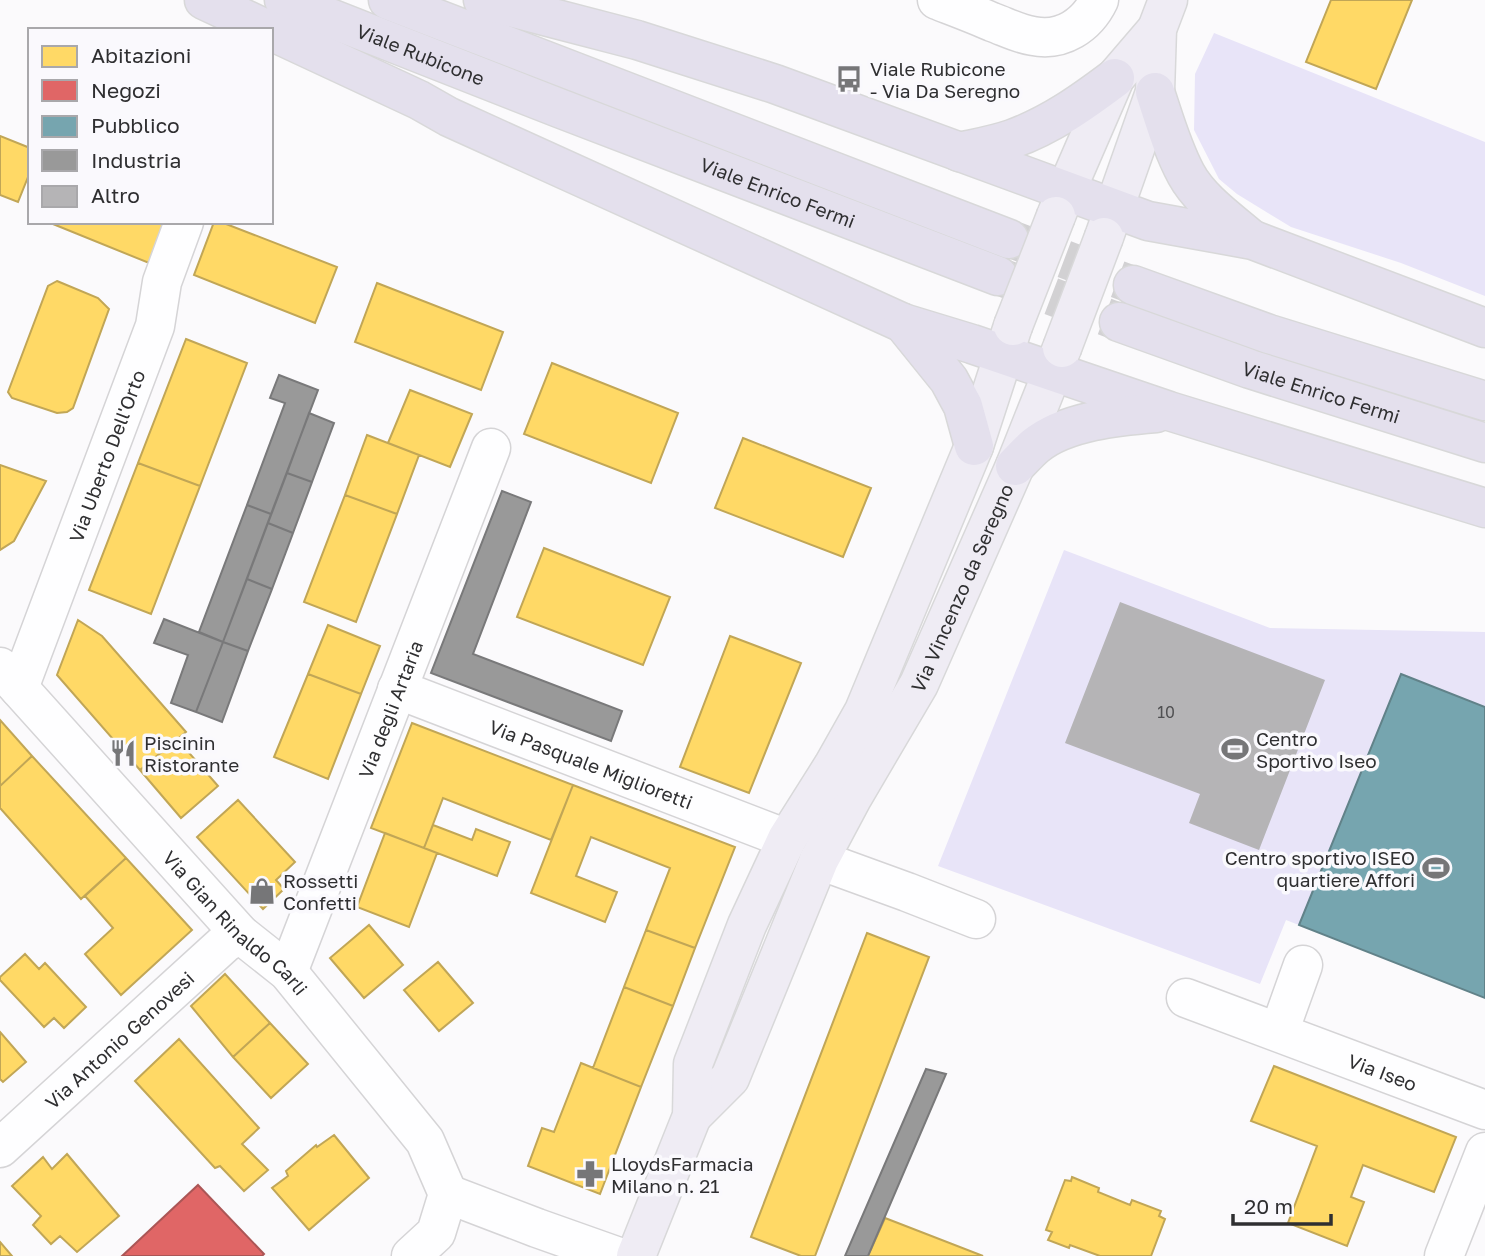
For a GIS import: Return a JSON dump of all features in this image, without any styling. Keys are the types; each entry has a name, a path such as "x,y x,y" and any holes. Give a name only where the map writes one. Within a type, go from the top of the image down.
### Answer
{"highway":[{"path":"204,0 266,28"},
{"name":"Viale Rubicone","path":"284,0 559,108"},
{"name":"Viale Rubicone","path":"388,0 573,72"},
{"path":"483,0 637,40 775,84 959,152 1061,204 1115,209 1149,221 1253,240 1485,328"},
{"path":"273,31 419,100 449,117 903,323 1008,340 1169,411 1485,508"},
{"name":"Viale Enrico Fermi","path":"573,72 1009,239"},
{"path":"959,152 1011,139 1047,124 1115,78"},
{"path":"1155,92 1186,175 1209,204 1253,240"},
{"name":"Viale Enrico Fermi","path":"559,108 998,276"},
{"name":"Viale Enrico Fermi","path":"1133,285 1269,334 1485,401"},
{"name":"Viale Enrico Fermi","path":"1119,322 1263,373 1485,443"},
{"path":"903,323 949,380 963,406 975,446"},
{"path":"1015,466 1036,445 1065,429 1111,416 1169,411"}],"main road":[{"name":"Via Vincenzo da Seregno","path":"636,1256 692,1116 693,1063 747,925 787,839 864,711 975,446 1008,340 1061,204 1115,78 1162,14"},
{"name":"Via Vincenzo da Seregno","path":"692,1116 730,1078 819,860 919,684 1015,466 1115,209 1155,92 1162,14"}],"street":[{"path":"937,0 1024,34 1044,38 1073,30 1088,18 1099,0"},
{"name":"Via Uberto Dell'Orto","path":"9,677 155,326 162,282 183,224"},
{"name":"Via degli Artaria","path":"288,972 491,448"},
{"name":"Via Gian Rinaldo Carli","path":"9,677 240,934 288,972 425,1141 448,1194"},
{"name":"Via Pasquale Miglioretti","path":"397,689 787,839"},
{"path":"819,860 976,919"},
{"name":"Via Antonio Genovesi","path":"0,1147 225,943 240,934"},
{"path":"1279,1032 1303,965"},
{"name":"Via Iseo","path":"1186,998 1485,1110"},
{"path":"1444,1256 1485,1152"},
{"path":"411,1256 436,1233 448,1194 616,1256"}],"shaded area":[{"path":"1214,33 1485,142 1485,296 1401,263 1291,227 1237,194 1219,179 1194,130 1195,74"},
{"name":"Centro Sportivo Iseo","path":"1064,550 1270,628 1485,632 1485,998 1286,920 1260,984 938,866"}],"building: Abitazioni":[{"path":"1331,0 1412,0 1376,89 1306,62"},
{"path":"0,136 28,147 28,177 18,202 0,195"},
{"path":"53,224 171,224 154,265"},
{"path":"213,224 226,224 337,267 315,323 194,275"},
{"path":"57,281 98,298 109,309 73,408 57,413 12,398 8,392 48,286"},
{"path":"377,283 503,332 481,390 355,342"},
{"path":"186,339 247,363 200,486 138,463"},
{"path":"552,363 678,413 651,483 524,434"},
{"path":"410,390 472,414 450,467 388,443"},
{"path":"367,435 419,455 397,514 345,495"},
{"path":"743,438 871,488 843,557 715,508"},
{"path":"138,463 200,486 151,614 89,590"},
{"path":"0,465 46,481 14,541 0,550"},
{"path":"345,495 397,514 356,622 304,602"},
{"path":"544,548 670,597 643,665 517,617"},
{"path":"78,620 102,636 186,732 140,770 57,675"},
{"path":"328,625 380,646 361,694 308,674"},
{"path":"730,636 801,663 749,793 680,767"},
{"path":"308,674 361,694 328,779 274,757"},
{"path":"0,720 32,756 0,786"},
{"path":"412,723 573,785 551,840 443,798 424,848 371,828"},
{"path":"177,739 218,786 181,818 140,770"},
{"path":"32,756 126,858 81,899 0,808 0,786"},
{"path":"573,785 735,847 695,948 646,930 670,868 591,837 576,876 617,892 605,922 531,893"},
{"path":"238,800 295,862 276,880 284,889 263,909 197,837"},
{"path":"433,825 472,840 476,829 510,842 497,876 424,848"},
{"path":"385,833 437,853 409,927 357,907"},
{"path":"126,858 192,930 121,995 85,954 113,928 85,896"},
{"path":"369,925 403,965 364,998 330,958"},
{"path":"646,930 695,948 673,1006 624,987"},
{"path":"867,933 929,957 815,1256 801,1256 751,1237"},
{"path":"25,954 39,969 45,963 86,1007 64,1028 54,1018 44,1027 0,980"},
{"path":"438,962 473,1003 439,1031 404,990"},
{"path":"225,974 270,1023 233,1057 191,1006"},
{"path":"624,987 673,1006 641,1087 593,1068"},
{"path":"270,1023 308,1064 271,1098 233,1057"},
{"path":"0,1032 26,1062 3,1082 0,1079"},
{"path":"179,1039 259,1128 242,1144 268,1170 244,1191 220,1166 215,1168 135,1081"},
{"path":"581,1063 641,1087 600,1194 528,1166 542,1128 554,1132"},
{"path":"1274,1066 1456,1137 1434,1192 1363,1165 1351,1197 1364,1202 1347,1246 1288,1223 1317,1146 1251,1121"},
{"path":"334,1135 369,1178 309,1230 272,1188 288,1176 286,1171 316,1145 317,1147"},
{"path":"67,1154 119,1216 77,1252 60,1236 51,1244 33,1225 41,1216 12,1186 43,1157 52,1169"},
{"path":"1072,1177 1099,1188 1098,1192 1130,1205 1132,1200 1161,1211 1159,1216 1165,1219 1151,1256 1100,1256 1048,1240 1052,1232 1046,1230 1065,1180 1071,1181"},
{"path":"885,1218 983,1256 868,1256"},
{"path":"0,1242 12,1256 0,1256"}],"building: Negozi":[{"path":"198,1185 264,1254 262,1256 122,1256"}],"building: Pubblico":[{"path":"1401,674 1485,707 1485,998 1299,925"}],"building: Industria":[{"path":"279,375 318,390 271,514 247,505 285,403 270,398"},
{"path":"309,413 334,423 312,482 287,473"},
{"path":"287,473 312,482 293,533 268,523"},
{"path":"502,491 531,502 473,654 622,711 611,741 431,673"},
{"path":"247,505 271,514 223,642 199,632"},
{"path":"268,523 293,533 272,589 247,579"},
{"path":"247,579 272,589 248,651 223,642"},
{"path":"164,619 223,642 196,712 171,703 188,655 154,643"},
{"path":"223,642 248,651 222,722 196,712"},
{"path":"926,1069 946,1074 868,1256 845,1256"}],"building: Altro":[{"path":"1120,602 1325,680 1259,850 1189,823 1200,794 1065,743"}],"tunnel":[{"path":"1011,239 1133,285"},
{"path":"998,276 1119,322"}],"place":[{"name":"Viale Rubicone - Via Da Seregno","path":"849,79"},
{"name":"Centro Sportivo Iseo","path":"1235,749"},
{"name":"Piscinin Ristorante","path":"123,753"},
{"name":"Centro sportivo ISEO quartiere Affori","path":"1436,868"},
{"name":"Rossetti Confetti","path":"262,891"},
{"name":"LloydsFarmacia Milano n. 21","path":"590,1174"}]}
